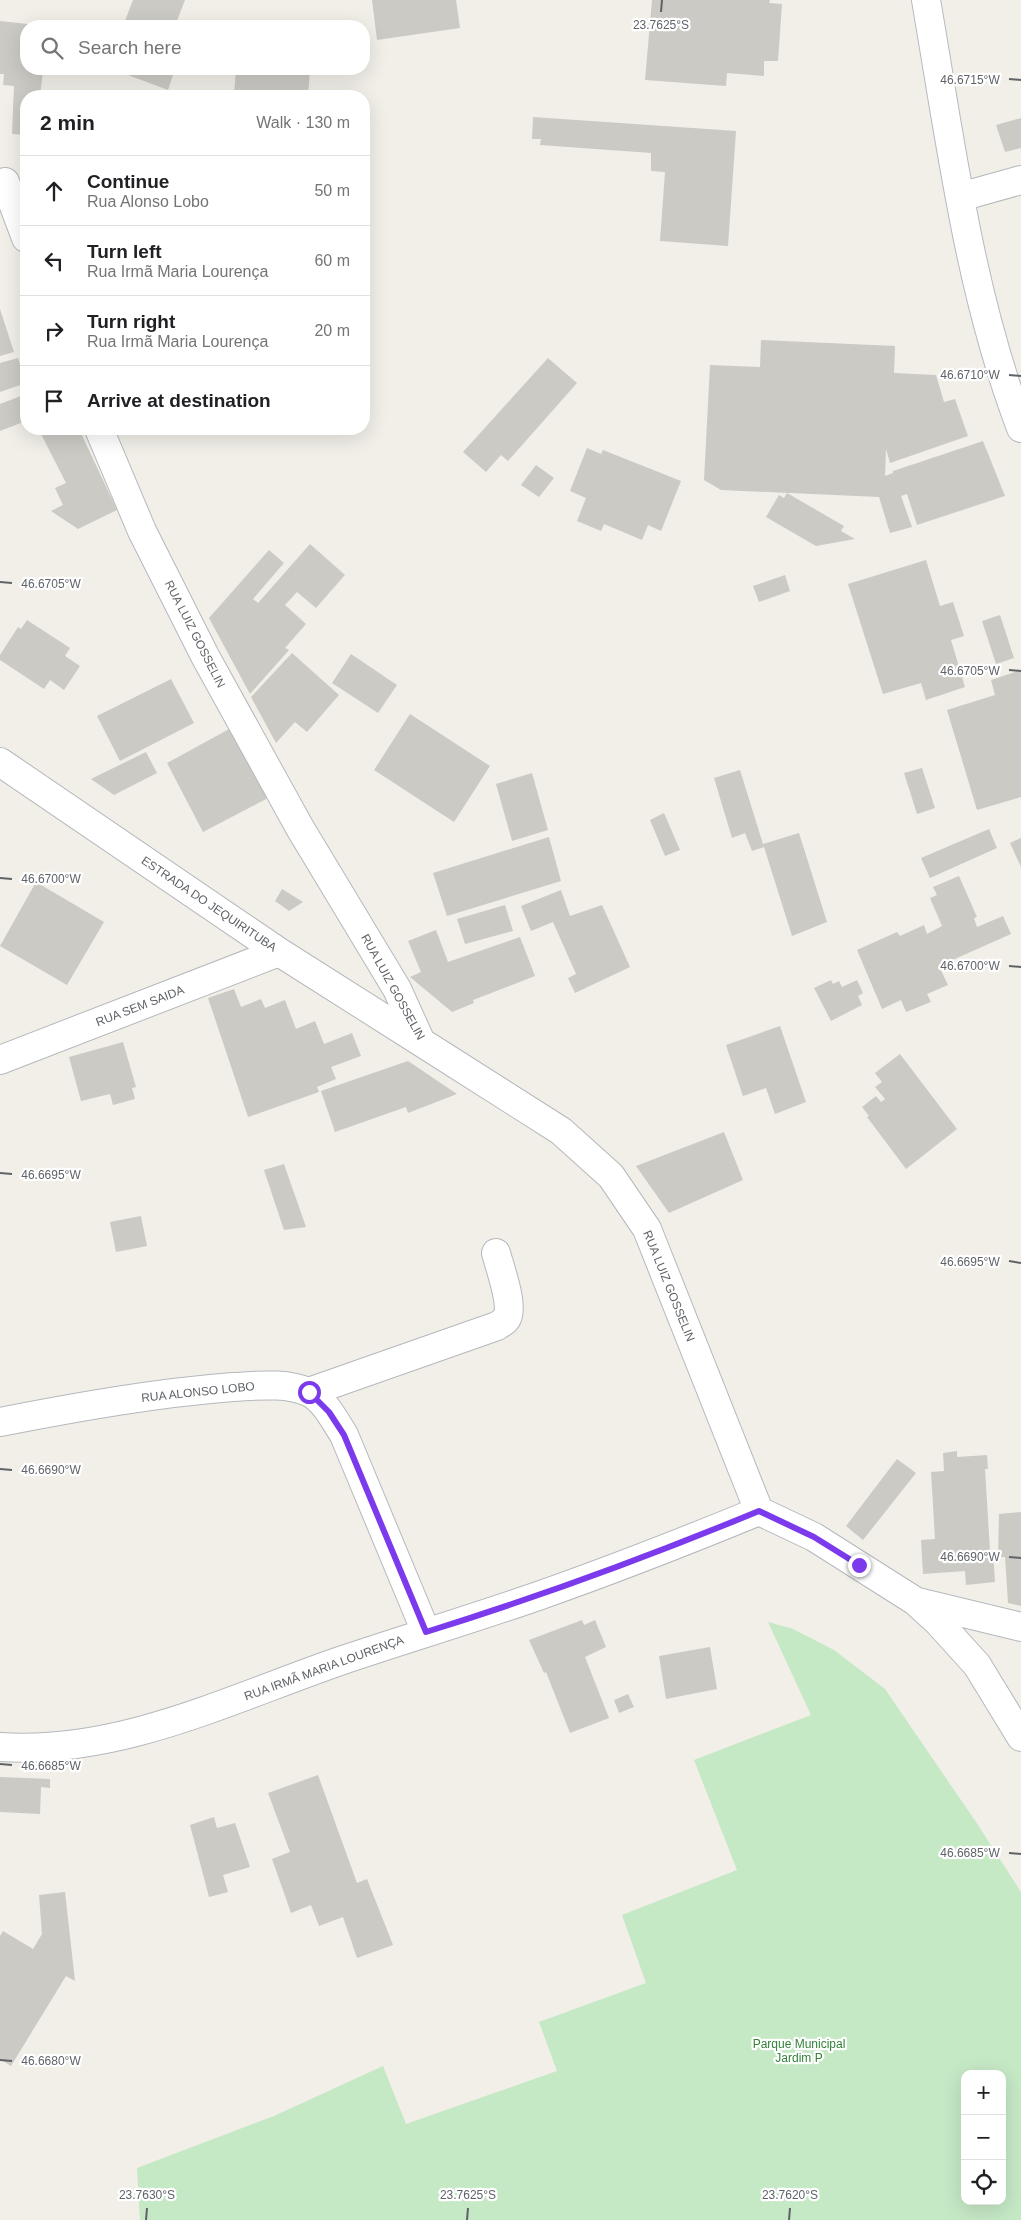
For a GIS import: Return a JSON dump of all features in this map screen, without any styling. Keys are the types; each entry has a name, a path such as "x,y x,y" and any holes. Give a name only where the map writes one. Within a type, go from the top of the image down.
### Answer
{"street":[{"path":"926,0 960,197 982,304 1006,388 1021,428"},
{"path":"960,197 1021,180"},
{"path":"5,182 20,222"},
{"name":"RUA LUIZ GOSSELIN","path":"102,435 142,531 205,656 300,828 396,989 422,1042 561,1131 611,1176 647,1229 759,1511"},
{"name":"ESTRADA DO JEQUIRITUBA","path":"0,762 279,952 422,1042"},
{"name":"RUA SEM SAIDA","path":"0,1060 279,952"},
{"path":"426,1632 344,1435 329,1412 309,1392 497,1326 505,1321 508,1315 508,1304 496,1253"},
{"name":"RUA ALONSO LOBO","path":"0,1422 202,1390 258,1386 285,1387 309,1392"},
{"path":"759,1511 814,1537 915,1601 938,1622 977,1665 1021,1736"},
{"name":"RUA IRMÃ MARIA LOURENÇA","path":"0,1746 33,1749 88,1742 140,1732 216,1707 308,1672 538,1596 683,1543 759,1511"},
{"path":"915,1601 1021,1628"}],"green space":[{"name":"Parque Municipal Jardim P","path":"768,1622 793,1629 834,1650 885,1689 976,1822 1021,1892 1021,2220 140,2220 137,2168 274,2116 383,2066 406,2124 557,2071 539,2022 646,1983 622,1915 737,1870 694,1760 811,1715"}],"building":[{"path":"133,0 185,0 177,20 125,20"},
{"path":"372,0 456,0 460,28 377,40"},
{"path":"652,0 770,0 769,3 782,4 778,61 764,61 764,76 727,73 726,86 645,80"},
{"path":"0,21 20,23 20,75 43,75 41,90 20,90 20,135 12,134 14,86 3,85 4,74 0,74"},
{"path":"128,75 173,75 168,90"},
{"path":"236,75 310,75 308,90 234,90"},
{"path":"533,117 736,131 728,246 660,241 665,172 651,171 651,153 540,145 541,139 532,139"},
{"path":"1021,118 1021,148 1005,152 996,125"},
{"path":"0,309 14,352 0,356"},
{"path":"761,340 895,346 894,373 936,375 944,402 955,399 968,436 890,463 886,449 885,476 893,473 893,471 983,441 1005,496 917,525 907,494 901,496 912,527 890,533 879,497 721,490 704,480 710,365 760,367"},
{"path":"18,358 20,364 20,385 0,392 0,363"},
{"path":"548,358 577,383 508,461 501,455 486,472 463,452"},
{"path":"20,396 20,423 0,431 0,404"},
{"path":"42,435 82,435 117,510 78,529 51,511 63,505 55,488 66,483"},
{"path":"587,448 601,454 603,450 681,481 661,531 648,525 642,540 604,524 601,531 577,521 586,498 570,491"},
{"path":"536,465 554,478 539,497 521,485"},
{"path":"787,493 844,526 841,531 855,539 816,546 766,517 779,495 784,498"},
{"path":"310,544 345,575 316,608 297,592 285,605 306,624 285,648 289,650 250,694 209,618 269,550 284,563 253,599 258,603"},
{"path":"926,560 940,606 953,602 964,636 951,640 965,687 926,700 921,683 883,694 848,584"},
{"path":"785,575 790,591 759,602 753,586"},
{"path":"1000,615 1014,658 996,664 982,621"},
{"path":"27,620 70,648 65,656 80,666 64,690 50,680 44,689 0,660 0,655 18,627 21,629"},
{"path":"292,653 339,695 307,732 295,722 276,743 251,697"},
{"path":"351,654 397,685 378,713 332,683"},
{"path":"1021,670 1021,797 977,810 947,710 995,695 991,680"},
{"path":"171,679 194,723 120,761 97,716"},
{"path":"410,714 490,766 454,822 374,770"},
{"path":"231,728 268,798 203,832 167,763"},
{"path":"146,752 157,773 114,795 91,779"},
{"path":"922,768 935,808 917,814 904,773"},
{"path":"740,770 763,844 799,833 827,922 792,936 764,847 752,851 745,833 732,838 714,778"},
{"path":"532,773 548,830 512,841 496,784"},
{"path":"664,813 680,850 665,856 650,820"},
{"path":"989,829 997,848 930,878 921,858"},
{"path":"549,837 561,881 447,916 433,873"},
{"path":"1021,838 1021,867 1010,843"},
{"path":"959,876 977,917 974,918 977,927 1003,916 1011,934 939,966 948,985 927,994 931,1002 906,1012 901,1000 882,1009 857,950 897,932 900,936 924,925 927,934 942,926 930,898 937,895 933,887"},
{"path":"36,882 104,922 67,985 0,946"},
{"path":"282,889 303,902 289,911 275,901"},
{"path":"561,890 570,916 602,905 630,967 575,993 568,978 576,974 553,922 531,931 521,906"},
{"path":"505,905 513,931 465,944 457,919"},
{"path":"436,930 448,962 520,937 535,976 473,1000 474,1003 452,1012 410,977 421,972 408,941"},
{"path":"831,980 833,984 839,981 842,987 857,980 863,993 858,996 862,1005 831,1021 814,988"},
{"path":"234,989 241,1007 261,999 265,1008 285,1000 296,1029 315,1021 324,1044 352,1033 361,1056 331,1067 336,1079 317,1087 319,1092 248,1117 208,998"},
{"path":"780,1026 806,1102 775,1114 766,1088 743,1096 726,1045"},
{"path":"123,1042 136,1087 132,1088 135,1099 113,1105 110,1094 81,1101 69,1057"},
{"path":"900,1054 957,1129 906,1169 867,1117 869,1116 862,1107 876,1096 881,1102 885,1099 875,1087 882,1082 875,1073"},
{"path":"408,1061 457,1094 408,1113 406,1107 335,1132 321,1091"},
{"path":"724,1132 743,1180 669,1213 636,1166"},
{"path":"284,1164 306,1227 284,1230 264,1170"},
{"path":"141,1216 147,1246 116,1252 110,1222"},
{"path":"957,1451 957,1457 987,1455 988,1469 985,1469 990,1551 993,1551 995,1582 966,1585 965,1571 923,1574 921,1540 935,1539 931,1472 944,1471 943,1453"},
{"path":"897,1459 916,1473 863,1540 846,1526"},
{"path":"1021,1512 1021,1606 1008,1603 1005,1557 998,1557 999,1514"},
{"path":"582,1620 584,1625 595,1620 606,1647 585,1657 609,1718 570,1733 546,1672 544,1673 529,1640"},
{"path":"710,1647 717,1689 666,1699 659,1656"},
{"path":"628,1694 634,1707 619,1713 614,1700"},
{"path":"318,1775 357,1883 367,1879 393,1945 357,1958 343,1917 319,1926 311,1905 291,1913 272,1859 290,1852 268,1793"},
{"path":"0,1777 50,1779 50,1788 41,1787 40,1814 0,1812"},
{"path":"214,1817 217,1828 235,1823 250,1867 223,1875 228,1892 209,1897 190,1825"},
{"path":"65,1892 75,1981 66,1976 11,2066 0,2059 0,1936 3,1931 33,1949 42,1934 39,1895"}],"route":[{"path":"309,1392 329,1412 344,1435 426,1632 538,1596 683,1543 759,1511 814,1537 859,1565"}]}
